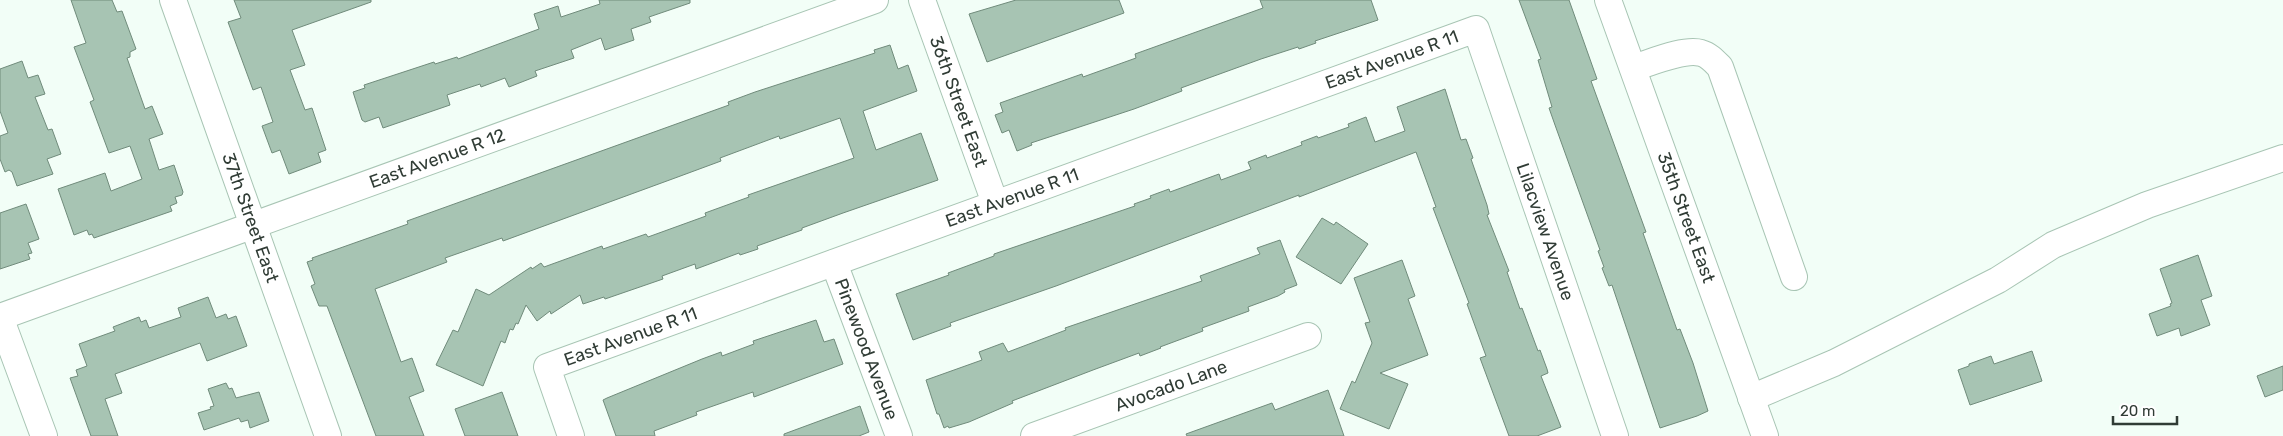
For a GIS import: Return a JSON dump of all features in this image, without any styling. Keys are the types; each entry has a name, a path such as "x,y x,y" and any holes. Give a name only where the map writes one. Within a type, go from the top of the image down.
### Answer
{"street":[{"name":"37th Street East","path":"173,0 328,436"},
{"name":"East Avenue R 12","path":"0,317 875,0"},
{"name":"36th Street East","path":"922,0 995,203"},
{"name":"35th Street East","path":"1608,0 1765,436"},
{"name":"East Avenue R 11","path":"571,436 547,367 1476,30"},
{"name":"Lilacview Avenue","path":"1476,30 1615,436"},
{"path":"1633,68 1686,52 1701,53 1720,67 1794,276"},
{"path":"1751,398 1842,359 1998,280 2053,245 2147,205 2283,158"},
{"name":"Pinewood Avenue","path":"834,263 899,436"},
{"path":"0,317 44,436"},
{"name":"Avocado Lane","path":"1034,436 1308,336"}],"building":[{"path":"71,0 112,0 117,12 122,11 136,49 130,52 130,57 127,58 145,109 152,106 163,134 149,139 159,170 174,165 183,192 182,195 175,197 177,203 170,206 172,211 94,238 92,234 89,235 87,230 74,235 58,189 105,173 111,191 142,179 130,146 109,153 90,102 94,100 74,47 86,43"},
{"path":"234,0 371,0 371,2 292,30 305,65 290,70 305,110 312,108 326,150 318,153 321,162 289,174 280,150 272,153 262,126 273,122 261,87 253,90 228,22 241,18"},
{"path":"599,0 690,0 690,3 649,17 651,22 631,29 634,40 605,50 601,38 571,50 574,58 535,71 537,76 509,87 505,78 481,87 480,84 447,95 450,105 383,128 379,117 365,122 362,120 353,92 365,88 364,85 434,62 435,64 457,57 458,59 539,29 534,14 558,6 561,17 600,4"},
{"path":"1016,0 1119,0 1124,13 987,62 969,14"},
{"path":"1260,0 1371,0 1378,20 1315,41 1316,43 1299,49 1298,47 1261,59 1181,88 1182,91 1031,143 1032,145 1017,151 1009,130 1002,133 995,115 1003,112 1000,103 1082,74 1083,77 1136,58 1135,54 1263,8"},
{"path":"1519,0 1569,0 1597,79 1591,81 1646,232 1643,233 1677,330 1680,329 1708,411 1697,416 1660,428 1612,285 1609,286 1602,268 1604,267 1598,251 1600,250 1549,108 1552,107 1538,60 1541,59"},
{"path":"890,45 898,69 908,65 917,91 863,111 876,150 921,133 938,180 802,228 802,230 757,246 758,249 740,255 739,253 696,269 695,264 662,276 663,279 605,299 604,297 583,304 580,295 551,314 550,311 537,321 526,305 518,324 516,323 513,330 510,329 505,343 501,341 483,386 436,365 453,330 458,332 476,289 489,295 531,267 532,269 541,263 544,267 602,246 603,249 646,234 648,237 706,216 705,213 749,197 748,195 854,158 840,118 780,139 779,136 720,158 721,161 503,241 502,238 445,258 447,262 375,289 401,362 412,358 424,391 409,397 424,436 376,436 327,306 319,306 311,286 315,284 307,262 313,260 312,258 408,224 407,221 729,105 728,102 755,92 875,53 874,50"},
{"path":"22,61 28,78 38,75 45,94 35,97 48,130 52,129 61,154 47,159 53,174 17,186 12,172 9,170 5,172 0,159 0,136 8,133 0,111 0,69"},
{"path":"1445,89 1461,140 1466,139 1473,158 1471,159 1487,205 1489,214 1487,215 1509,271 1507,272 1520,309 1522,308 1538,351 1540,350 1547,369 1548,373 1541,376 1561,427 1537,436 1509,436 1480,358 1486,356 1467,304 1469,303 1433,208 1436,207 1416,152 1299,197 1299,195 1056,286 950,323 951,326 913,340 896,294 949,275 948,273 994,256 994,254 1135,206 1134,204 1169,189 1170,192 1219,174 1221,180 1251,169 1248,162 1266,155 1267,158 1302,145 1301,142 1349,127 1348,124 1366,117 1375,142 1405,131 1397,107"},
{"path":"26,204 39,239 28,243 32,253 28,254 30,259 0,269 0,213"},
{"path":"1322,218 1334,225 1336,222 1368,244 1341,284 1296,257"},
{"path":"1280,240 1297,285 1284,290 1285,292 1278,296 1248,307 1249,311 1202,328 1203,331 1161,348 1140,356 1139,353 1012,401 1013,403 969,422 944,428 939,414 937,414 926,380 982,360 979,352 1003,343 1008,352 1066,330 1065,328 1202,281 1200,276 1260,254 1257,248"},
{"path":"2198,255 2212,296 2201,300 2210,325 2181,336 2179,328 2157,336 2149,314 2171,306 2170,304 2172,303 2160,269"},
{"path":"1402,260 1415,296 1408,299 1428,355 1380,373 1408,384 1389,429 1340,409 1352,381 1355,383 1372,343 1365,323 1370,322 1354,278"},
{"path":"208,297 216,318 226,314 228,319 236,316 247,346 207,361 200,343 115,374 122,393 105,399 118,436 91,436 70,378 78,376 76,370 87,366 79,344 115,331 113,327 139,317 141,322 146,320 149,328 181,317 178,308"},
{"path":"816,320 824,342 834,339 843,364 754,397 753,392 696,412 697,415 654,431 655,436 616,436 603,400 702,359 721,352 722,356 754,344 753,341"},
{"path":"2032,351 2042,381 1970,405 1958,370 1991,356 1994,364"},
{"path":"2283,366 2283,390 2265,397 2257,376"},
{"path":"226,383 229,389 232,388 236,398 259,392 269,421 250,428 248,420 241,422 239,418 204,430 198,413 211,409 210,407 214,406 208,389"},
{"path":"1328,390 1344,436 1187,436 1186,434 1272,403 1275,410"},
{"path":"502,392 518,436 465,436 455,409"},
{"path":"860,406 869,432 859,436 784,436 784,434"}]}
